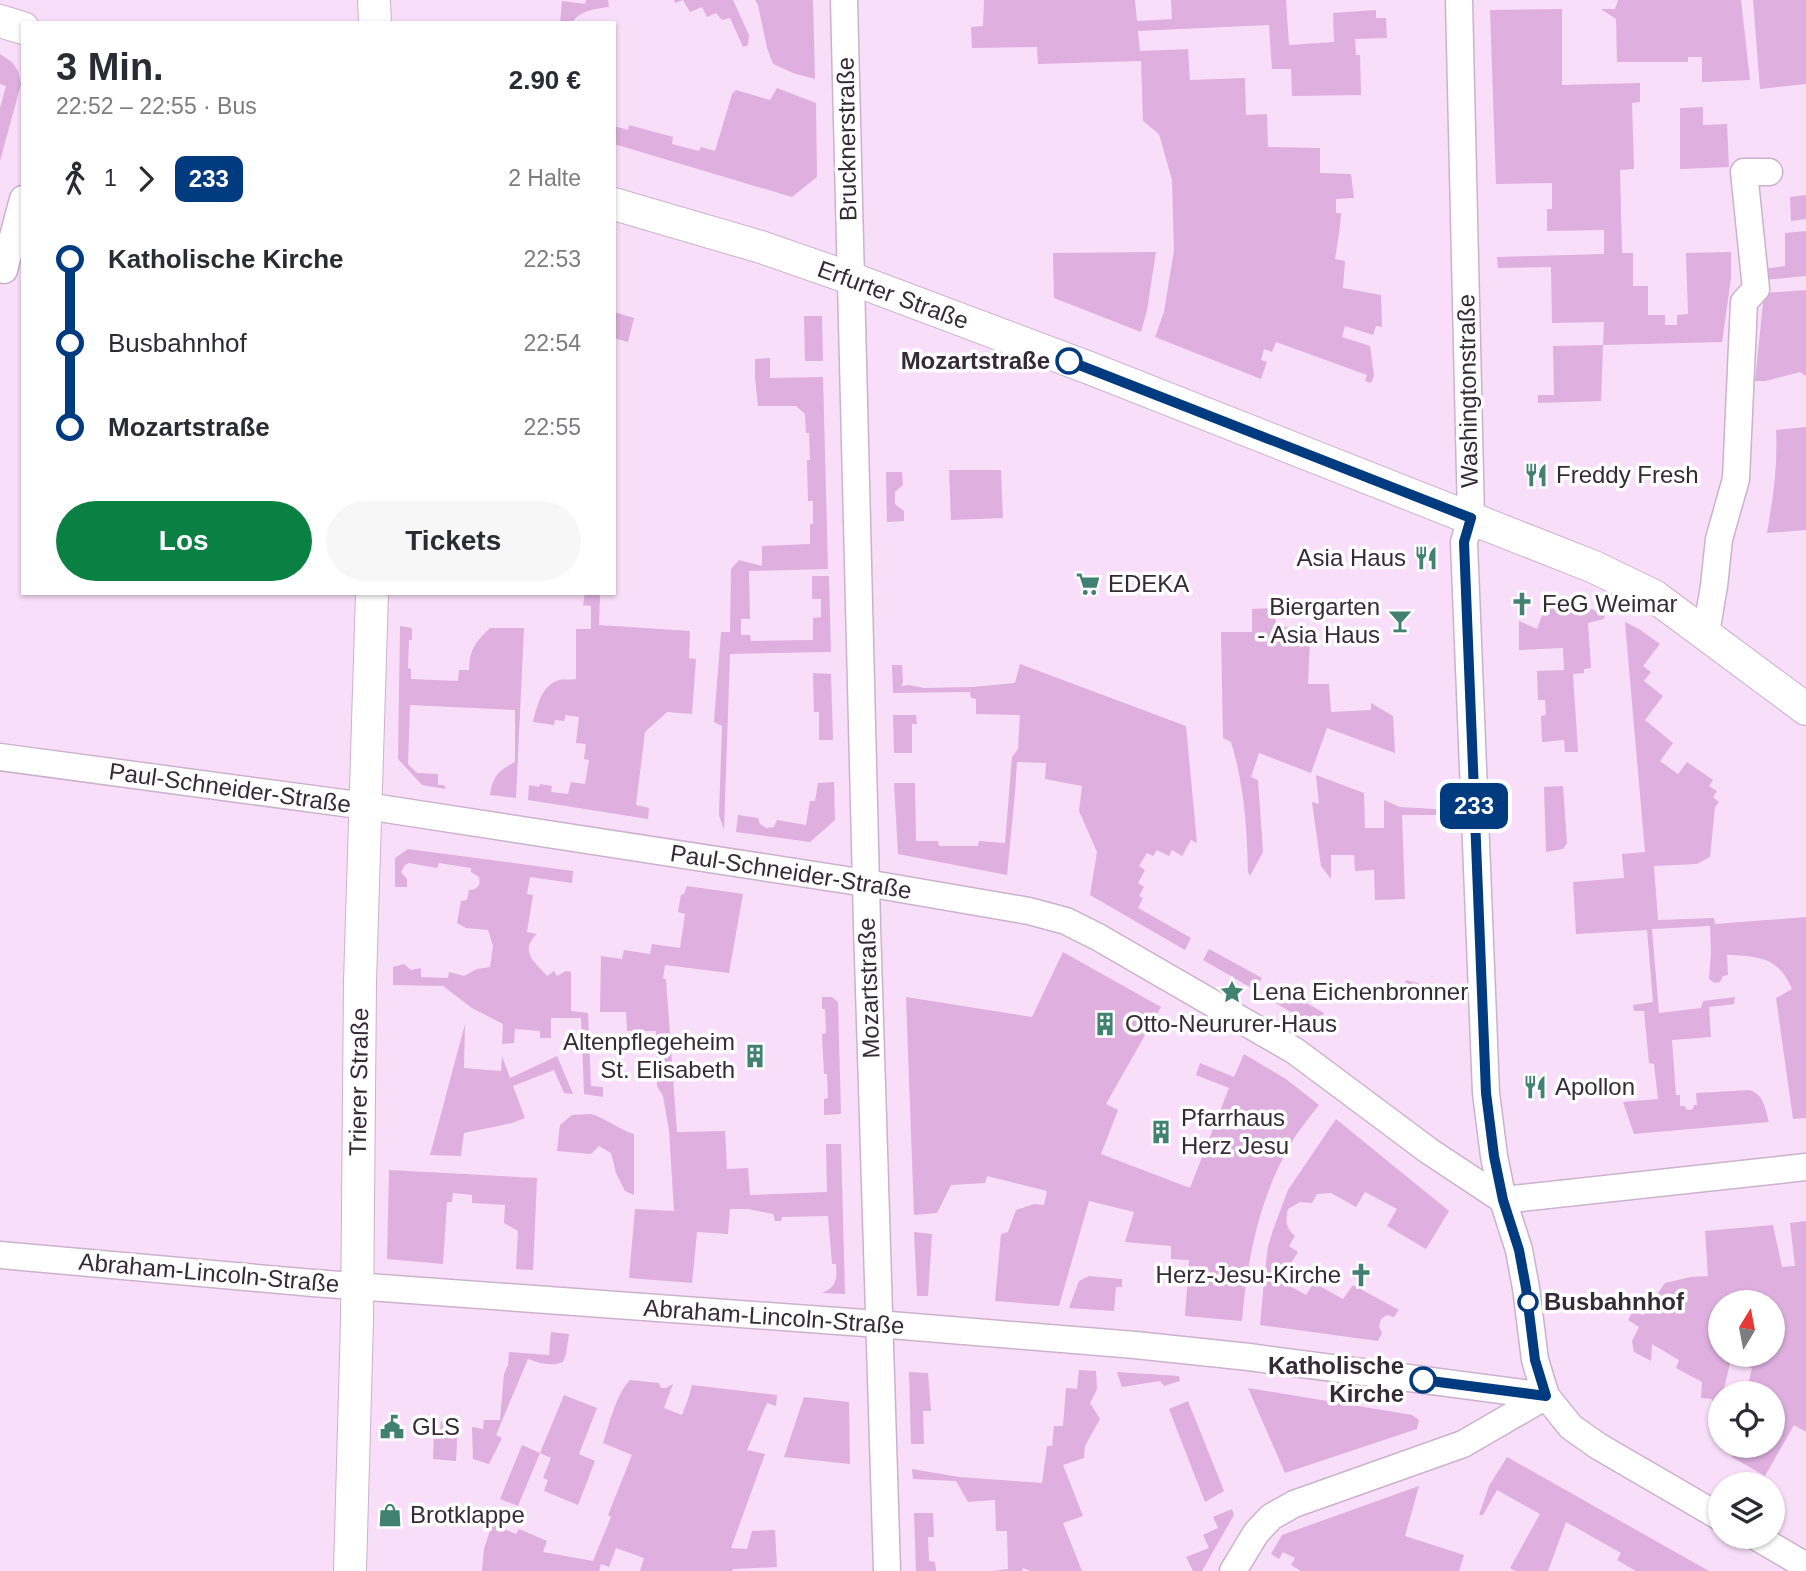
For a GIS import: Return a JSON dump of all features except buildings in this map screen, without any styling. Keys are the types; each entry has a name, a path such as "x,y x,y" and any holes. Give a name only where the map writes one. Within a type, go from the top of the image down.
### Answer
{"street":[{"path":"374,0 375,21"},
{"name":"Brucknerstraße","path":"844,0 850,278"},
{"name":"Washingtonstraße","path":"1459,0 1471,518 1464,542 1486,1093 1488,1122 1503,1200 1519,1250 1535,1360 1546,1396"},
{"path":"0,21 21,27"},
{"path":"1706,633 1719,539 1736,479 1744,302 1756,289 1744,172 1769,172"},
{"name":"Erfurter Straße","path":"616,205 761,247 850,278 1092,369 1606,573 1654,596 1806,709"},
{"path":"9,270 21,209"},
{"name":"Mozartstraße","path":"850,278 887,1571"},
{"name":"Trierer Straße","path":"350,1571 357,1286 360,982 372,595"},
{"name":"Paul-Schneider-Straße","path":"0,757 366,806 866,883 1029,911 1066,921 1295,1051 1429,1151 1503,1200"},
{"path":"1503,1200 1806,1167"},
{"name":"Abraham-Lincoln-Straße","path":"0,1255 357,1286 878,1324 1212,1353 1546,1396"},
{"path":"1233,1571 1256,1533 1271,1517 1294,1504 1463,1444 1546,1396 1571,1427 1598,1446 1708,1510"},
{"path":"1772,1549 1794,1565"}],"shaded area":[{"path":"586,0 608,0 609,7 584,13 574,21 560,21 562,1 585,4"},
{"path":"683,0 733,0 749,35 748,45 743,47 730,18 722,20 716,13 707,17 702,7 690,12"},
{"path":"755,0 813,0 815,79 773,64"},
{"path":"984,0 1135,0 1137,21 1172,19 1171,0 1286,0 1289,45 1334,42 1333,13 1376,10 1376,18 1386,18 1387,38 1355,39 1356,55 1360,55 1361,95 1292,96 1291,69 1272,69 1269,25 1138,31 1140,51 1188,49 1190,80 1245,78 1246,115 1267,114 1268,147 1320,148 1320,173 1351,174 1354,198 1336,199 1336,213 1341,213 1335,259 1345,261 1343,288 1381,295 1382,327 1376,326 1373,335 1345,326 1342,337 1370,346 1374,376 1371,383 1365,381 1367,375 1276,342 1272,352 1264,349 1261,360 1267,362 1261,379 1155,337 1164,312 1174,250 1172,180 1159,134 1143,121 1141,61 1038,64 1037,47 972,48 971,27 983,26"},
{"path":"1618,0 1741,0 1750,80 1702,82 1702,57 1688,57 1688,62 1617,62 1616,19 1601,9 1615,9"},
{"path":"1753,0 1806,0 1806,84 1760,89"},
{"path":"1562,9 1562,85 1640,83 1640,102 1632,103 1634,169 1620,170 1622,253 1633,253 1633,286 1648,286 1648,315 1665,315 1665,325 1677,325 1677,315 1688,314 1686,253 1731,252 1731,278 1722,342 1603,345 1604,322 1552,323 1551,267 1498,268 1497,257 1604,254 1604,230 1547,231 1547,209 1552,209 1552,183 1496,184 1490,10"},
{"path":"0,54 12,62 18,71 21,84 0,161 0,108 6,86 0,84"},
{"path":"777,88 816,103 817,177 792,197 616,145 616,127 628,130 629,125 673,137 672,144 699,151 701,147 715,151 732,94 736,90 770,100"},
{"path":"1703,107 1703,125 1727,124 1729,167 1680,169 1680,108"},
{"path":"1806,195 1806,219 1791,221 1790,197"},
{"path":"1806,231 1806,276 1764,280 1763,269 1785,266 1785,233"},
{"path":"1156,252 1141,332 1054,298 1053,253"},
{"path":"1806,290 1806,376 1800,372 1755,381 1764,293"},
{"path":"616,313 634,318 628,342 616,339"},
{"path":"804,316 822,316 823,361 805,361"},
{"path":"1603,345 1601,401 1538,403 1538,395 1554,395 1553,346"},
{"path":"770,358 770,378 823,377 828,569 749,571 750,619 741,619 741,635 750,635 751,641 813,640 813,618 821,617 821,599 812,599 812,576 829,576 831,652 730,654 724,830 719,815 722,726 714,722 721,632 730,632 731,569 739,560 762,566 762,546 810,544 810,524 813,524 813,501 808,501 807,460 810,460 805,414 796,406 758,406 755,359"},
{"path":"1806,427 1806,530 1767,533 1776,469 1776,430"},
{"path":"949,470 1001,470 1003,518 951,520"},
{"path":"886,472 902,472 903,485 895,492 895,504 904,511 904,521 887,522"},
{"path":"1550,594 1605,614 1604,619 1588,623 1591,668 1584,669 1584,673 1573,674 1578,752 1565,752 1564,740 1542,742 1541,716 1546,715 1545,700 1538,700 1537,671 1564,670 1563,648 1519,650 1519,621 1537,629"},
{"path":"585,595 600,595 599,625 690,631 689,658 696,659 692,714 667,712 645,732 636,805 649,808 648,819 528,800 529,785 552,786 551,792 568,794 571,782 585,784 589,760 584,759 586,744 576,743 579,717 566,715 564,721 555,720 554,725 533,722 541,697 548,687 559,680 576,679 576,629 591,629 591,606 583,605"},
{"path":"1274,608 1276,625 1291,628 1290,633 1310,640 1308,684 1329,684 1331,712 1371,710 1371,703 1393,716 1395,753 1327,728 1311,773 1259,753 1251,777 1258,780 1263,852 1250,876 1239,774 1231,742 1223,738 1221,632 1252,632 1252,609"},
{"path":"1625,622 1660,644 1643,666 1651,672 1644,681 1663,696 1645,720 1673,743 1660,761 1678,774 1687,762 1713,780 1709,786 1717,791 1713,797 1719,802 1715,807 1710,857 1697,864 1654,866 1658,920 1714,918 1715,924 1806,917 1806,1118 1793,1119 1776,998 1792,989 1781,970 1766,960 1727,955 1728,975 1715,983 1709,979 1710,926 1652,929 1659,1013 1701,1008 1703,1001 1735,997 1735,1004 1709,1007 1711,1037 1672,1040 1676,1095 1680,1095 1680,1106 1693,1109 1694,1105 1697,1105 1696,1093 1749,1090 1761,1098 1769,1122 1634,1134 1623,1102 1658,1099 1654,1064 1649,1063 1644,1011 1634,1011 1633,1005 1653,1002 1647,930 1576,934 1573,882 1624,878 1622,854 1645,852"},
{"path":"400,626 412,628 408,668 411,669 411,679 458,681 459,670 469,670 474,646 490,628 524,628 516,798 490,795 497,775 515,762 515,710 410,705 408,764 417,773 438,774 438,785 444,785 446,789 422,785 398,759"},
{"path":"1020,664 1186,726 1197,843 1191,840 1182,856 1172,850 1169,856 1157,850 1153,856 1147,853 1139,866 1145,870 1138,883 1144,887 1139,896 1143,898 1138,908 1191,938 1185,950 1090,895 1097,852 1079,811 1082,786 1045,779 1046,763 1017,762 1007,875 898,854 894,783 915,783 916,841 938,841 939,846 978,846 979,841 1005,843 1012,757 1018,749 1020,715 976,714 976,699 971,698 970,692 893,693 892,665 902,665 901,686 924,688 1015,683"},
{"path":"813,673 831,674 833,740 819,740 819,712 814,712"},
{"path":"893,715 916,715 917,724 912,724 912,753 894,753"},
{"path":"1316,775 1364,793 1365,828 1384,828 1384,800 1400,807 1435,809 1440,815 1402,815 1405,899 1375,900 1374,870 1355,871 1354,855 1331,855 1331,879 1321,866 1312,802 1319,804"},
{"path":"834,782 835,820 810,842 736,832 738,815 758,818 760,824 766,828 774,827 777,820 806,825 810,801 815,801 818,783"},
{"path":"1563,786 1567,843 1563,849 1546,852 1544,787"},
{"path":"408,849 573,871 572,883 530,877 527,894 533,895 527,932 537,934 529,946 529,951 533,961 547,976 554,971 557,976 566,971 571,972 571,1011 588,1013 591,1086 603,1087 603,1097 584,1094 581,1018 551,1018 551,1038 540,1038 540,1031 515,1029 514,1043 502,1044 503,1024 472,1008 443,986 393,985 393,967 404,964 411,970 421,968 421,977 448,978 449,972 464,976 477,969 490,967 493,946 488,930 466,928 457,923 461,901 467,900 469,890 478,887 479,877 471,872 471,868 439,863 437,868 409,863 401,872 407,879 407,887 395,887 395,858"},
{"path":"687,886 743,894 729,973 665,965 663,979 666,979 677,1132 725,1131 727,1169 748,1168 750,1195 827,1192 826,1144 841,1144 845,1294 822,1293 831,1288 836,1274 836,1264 832,1264 828,1216 782,1217 781,1221 775,1221 773,1214 748,1209 730,1209 728,1234 697,1232 692,1283 629,1278 635,1209 674,1211 669,1130 663,1096 657,1086 656,1031 627,1031 626,1012 600,1012 601,956 622,959 624,950 650,954 652,944 680,948 685,914 678,912 681,895"},
{"path":"1209,949 1262,978 1255,990 1203,960"},
{"path":"1063,952 1161,1007 1106,1104 1118,1110 1101,1154 1190,1188 1229,1088 1196,1075 1200,1063 1234,1077 1244,1054 1286,1079 1319,1105 1290,1145 1270,1187 1251,1252 1242,1321 1185,1316 1189,1260 1171,1259 1171,1246 1125,1242 1134,1212 1089,1201 1059,1306 995,1301 1001,1234 1008,1232 1016,1210 1034,1204 1044,1205 1047,1191 987,1176 985,1183 951,1185 937,1213 914,1215 906,997 1032,1017"},
{"path":"1406,980 1452,993 1400,1000"},
{"path":"1281,988 1324,1013 1316,1027 1274,1002"},
{"path":"822,997 832,997 838,1002 841,1114 824,1115 824,1099 828,1098 827,1074 824,1074 822,1034 826,1033"},
{"path":"465,1024 464,1068 501,1071 502,1056 510,1078 557,1056 573,1094 564,1093 554,1070 513,1086 525,1118 464,1133 461,1156 430,1155"},
{"path":"591,1114 634,1134 634,1195 625,1191 616,1173 611,1153 599,1146 591,1154 557,1151 560,1125 572,1115"},
{"path":"1336,1119 1449,1211 1426,1249 1387,1226 1397,1209 1365,1192 1356,1207 1331,1193 1317,1194 1312,1203 1300,1202 1288,1209 1287,1224 1295,1236 1289,1246 1298,1252 1291,1263 1282,1264 1277,1271 1279,1280 1306,1295 1314,1283 1343,1299 1353,1285 1399,1310 1394,1317 1387,1315 1381,1319 1379,1327 1382,1333 1378,1341 1260,1325 1268,1247 1273,1230 1288,1190"},
{"path":"389,1170 537,1178 533,1270 516,1269 518,1231 504,1223 505,1205 472,1203 472,1195 453,1193 452,1202 447,1202 443,1264 387,1259"},
{"path":"1806,1221 1806,1432 1794,1425 1785,1441 1785,1381 1749,1381 1752,1368 1748,1367 1785,1367 1785,1290 1708,1290 1708,1367 1729,1367 1726,1381 1708,1381 1708,1399 1701,1398 1702,1382 1676,1368 1679,1360 1652,1344 1651,1361 1634,1352 1632,1341 1639,1327 1628,1320 1633,1311 1643,1315 1665,1283 1708,1276 1705,1231 1773,1225 1782,1267 1795,1266 1790,1223"},
{"path":"914,1232 932,1234 928,1296 917,1296"},
{"path":"1089,1276 1122,1279 1122,1287 1116,1287 1114,1311 1069,1308 1079,1281"},
{"path":"551,1332 569,1334 563,1362 549,1364 528,1359 496,1435 502,1438 489,1464 473,1459 472,1427 483,1429 484,1420 500,1420 509,1352 549,1355"},
{"path":"1079,1370 1096,1371 1097,1389 1090,1403 1100,1419 1085,1446 1084,1458 1063,1465 1083,1516 1063,1523 1082,1571 1031,1571 1023,1568 1022,1571 993,1571 1008,1569 1007,1531 996,1531 995,1500 968,1502 956,1481 913,1479 912,1469 959,1477 1042,1483 1047,1446 1052,1446 1054,1426 1063,1426 1066,1388 1077,1389"},
{"path":"909,1372 928,1373 931,1411 923,1411 924,1444 911,1444"},
{"path":"1117,1372 1179,1376 1180,1381 1164,1386 1160,1381 1122,1387"},
{"path":"630,1380 659,1383 661,1388 673,1384 664,1408 682,1415 692,1385 777,1395 776,1406 767,1403 747,1450 765,1454 731,1548 747,1549 752,1531 775,1530 777,1567 732,1571 640,1571 644,1558 616,1548 609,1567 601,1564 599,1571 482,1571 484,1549 492,1524 516,1534 519,1529 547,1541 543,1552 593,1561 632,1455 603,1443 617,1401"},
{"path":"1248,1388 1412,1415 1419,1420 1417,1429 1285,1473"},
{"path":"564,1395 597,1408 579,1454 595,1461 578,1505 544,1491 548,1480 543,1478 551,1458 540,1453"},
{"path":"804,1397 849,1402 850,1464 784,1457"},
{"path":"1188,1401 1224,1491 1205,1502 1169,1409"},
{"path":"441,1421 458,1422 456,1461 433,1459 434,1430 440,1431"},
{"path":"522,1445 540,1453 518,1506 500,1499"},
{"path":"1507,1457 1709,1571 1636,1571 1617,1560 1621,1553 1566,1522 1548,1571 1516,1571 1510,1568 1540,1514 1497,1490 1483,1515 1479,1515 1489,1486"},
{"path":"1734,1458 1775,1458 1767,1472 1758,1472"},
{"path":"1419,1486 1405,1536 1464,1555 1459,1571 1301,1571 1291,1565 1295,1558 1283,1552 1279,1559 1271,1554 1282,1535"},
{"path":"1232,1509 1234,1515 1202,1571 1193,1571 1186,1557 1209,1548 1203,1535 1218,1528 1213,1517"},
{"path":"914,1513 933,1513 934,1537 928,1537 929,1561 935,1562 936,1571 916,1571"}],"bus line":[{"name":"233","path":"1069,361 1471,518 1464,542 1488,1122 1503,1200 1519,1250 1535,1360 1546,1396 1423,1380"}],"place":[{"name":"Mozartstraße","path":"1069,361"},
{"name":"Freddy Fresh","path":"1536,475"},
{"name":"Asia Haus","path":"1426,558"},
{"name":"EDEKA","path":"1088,584"},
{"name":"FeG Weimar","path":"1522,604"},
{"name":"Biergarten - Asia Haus","path":"1400,621"},
{"name":"Lena Eichenbronner","path":"1232,992"},
{"name":"Otto-Neururer-Haus","path":"1105,1024"},
{"name":"Altenpflegeheim St. Elisabeth","path":"755,1056"},
{"name":"Apollon","path":"1535,1087"},
{"name":"Pfarrhaus Herz Jesu","path":"1161,1132"},
{"name":"Herz-Jesu-Kirche","path":"1361,1275"},
{"name":"Busbahnhof","path":"1528,1302"},
{"name":"Katholische Kirche","path":"1423,1380"},
{"name":"GLS","path":"392,1427"},
{"name":"Brotklappe","path":"390,1515"}]}
